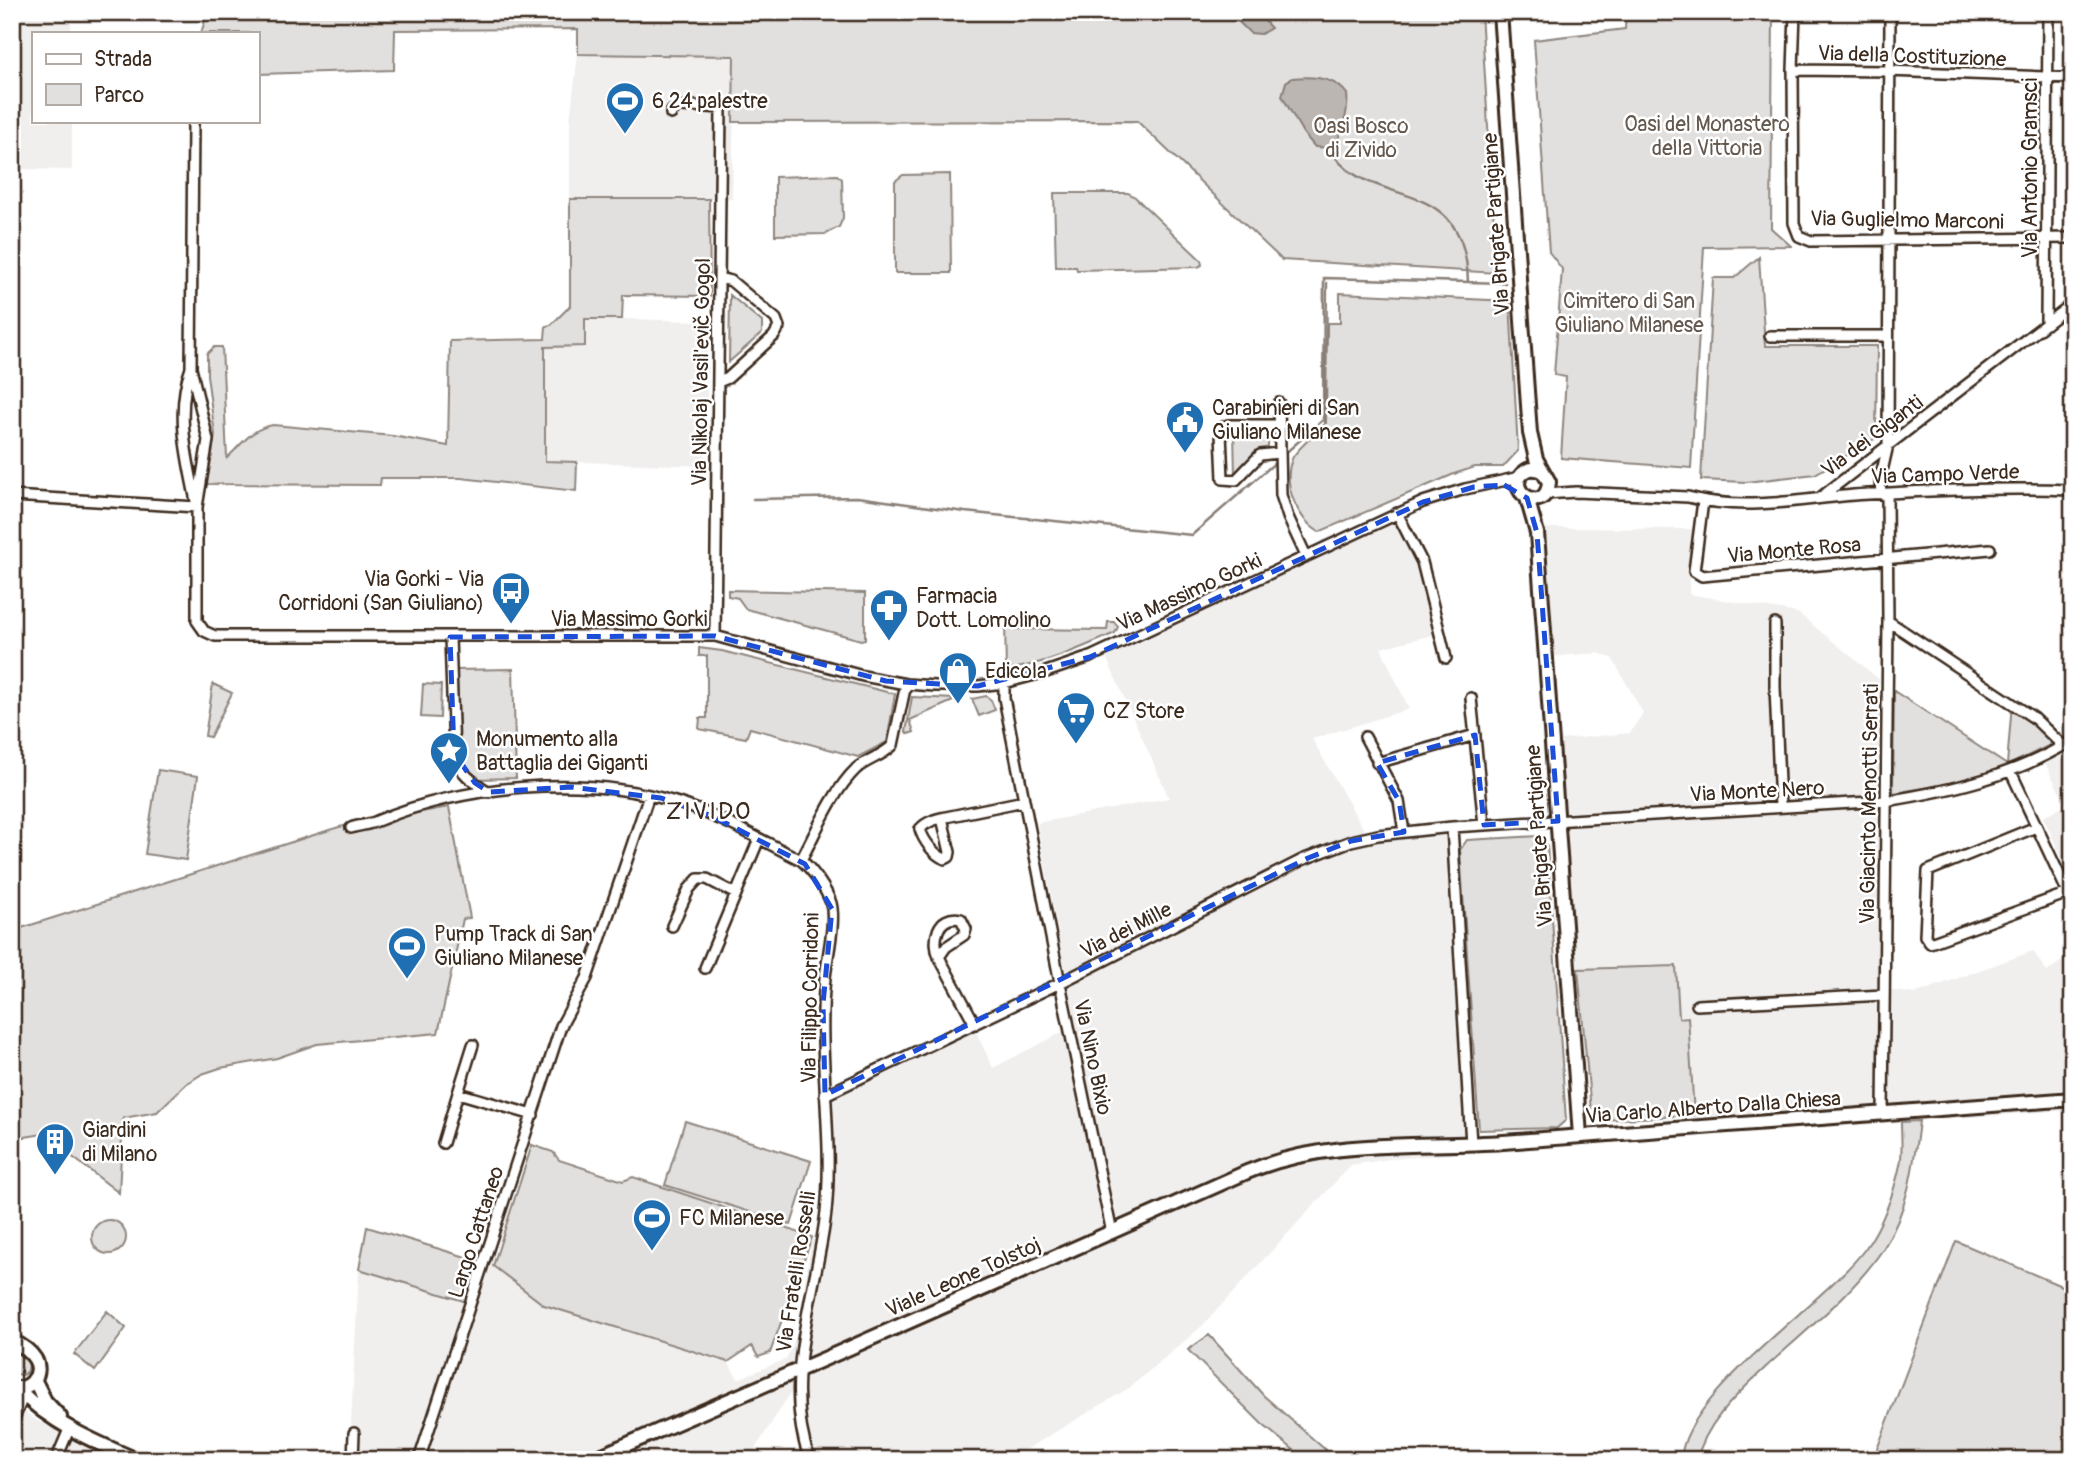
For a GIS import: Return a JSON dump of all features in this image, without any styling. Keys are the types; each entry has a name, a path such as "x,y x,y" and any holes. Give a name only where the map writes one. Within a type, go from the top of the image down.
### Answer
{"street":[{"name":"Via Brigate Partigiane","path":"1500,12 1530,433 1533,452 1545,486 1537,533 1580,1136"},
{"name":"Via Guglielmo Marconi","path":"1795,12 1794,223 1797,233 1811,241 2073,239"},
{"name":"Via Giacinto Menotti Serrati","path":"1880,480 1888,445 1890,12"},
{"name":"Via Antonio Gramsci","path":"2046,324 2048,12"},
{"name":"Via della Costituzione","path":"1793,71 1888,71 2073,78"},
{"name":"Via Nikolaj Vasil'evič Gogol","path":"671,114 678,107 721,108 715,636"},
{"path":"194,123 191,368 208,440 197,507"},
{"path":"718,382 728,378 774,336 779,327 775,318 731,281 719,278"},
{"name":"Via dei Giganti","path":"1545,486 1576,492 1688,497 1703,501 1755,505 1819,498 2073,303"},
{"path":"1770,337 1888,337"},
{"path":"191,368 186,382 184,439 197,507"},
{"path":"1279,403 1279,471 1284,507 1306,556"},
{"path":"1279,425 1228,425 1223,428 1223,479 1236,480 1260,455 1279,453"},
{"name":"Via Brigate Partigiane","path":"1530,433 1523,474 1524,495 1537,533"},
{"name":"Via Giacinto Menotti Serrati","path":"1873,456 1884,494 1889,559 1883,1114"},
{"path":"1523,474 1533,468 1545,486 1537,499 1524,495"},
{"name":"Via Massimo Gorki","path":"197,507 197,621 201,629 209,634 715,636 863,676 906,684 956,686 1004,682 1046,672 1090,657 1397,513 1441,496 1523,474"},
{"name":"Via Massimo Gorki","path":"1489,484 1504,485 1524,495"},
{"name":"Via Campo Verde","path":"1819,498 2019,487 2073,490"},
{"path":"12,496 197,507"},
{"name":"Via Monte Rosa","path":"1703,501 1694,571 1702,576 1990,549"},
{"path":"1397,513 1422,562 1446,658"},
{"path":"1888,621 2034,718 2063,746"},
{"path":"1775,624 1780,807"},
{"path":"450,637 454,754 465,775 489,792"},
{"name":"Via Nino Bixio","path":"1004,682 1004,698 1024,801 1112,1233"},
{"path":"800,860 848,778 860,765 893,745 906,684"},
{"path":"1471,698 1484,825"},
{"path":"1377,763 1475,735"},
{"path":"1364,737 1399,801 1404,832"},
{"name":"Via Monte Nero","path":"1558,821 1886,801 1952,790 2011,772 2073,740"},
{"path":"2011,772 2068,893 1930,943 1925,936 1928,871 2036,827"},
{"name":"Via Filippo Corridoni","path":"351,828 451,797 571,787 649,795 697,810 800,860 821,886 831,905 823,1004 825,1095"},
{"name":"Largo Cattaneo","path":"419,1460 566,1014 587,978 649,795"},
{"path":"942,818 950,852 949,857 944,859 929,846 920,831 924,825 942,818 1024,801"},
{"name":"Via dei Mille","path":"825,1095 1060,983 1320,852 1362,838 1404,832 1558,821"},
{"path":"1452,827 1471,1144"},
{"path":"705,968 759,839"},
{"path":"672,926 696,880 707,879 736,894"},
{"path":"939,957 946,947 964,935 966,929 961,919 947,919 939,927 934,942 939,957 975,1024"},
{"path":"1697,1005 1884,995"},
{"path":"443,1143 473,1045"},
{"path":"458,1093 533,1115"},
{"name":"Via Fratelli Rosselli","path":"810,1460 801,1421 799,1371 826,1208 828,1159 825,1095"},
{"name":"Via Carlo Alberto Dalla Chiesa","path":"1356,1148 1471,1144 2073,1099"},
{"name":"Viale Leone Tolstoj","path":"591,1460 1261,1166 1315,1152 1356,1148"},
{"path":"12,1341 24,1348 35,1360 37,1370 34,1380 27,1387 18,1390"},
{"path":"34,1380 45,1401 70,1427"},
{"path":"12,1423 18,1390"},
{"path":"18,1390 45,1414 134,1459"},
{"path":"56,1460 70,1427"},
{"path":"353,1460 354,1433"}],"highlighted area":[{"path":"1504,485 1527,498 1537,533 1558,821 1484,825 1475,735 1377,763 1399,801 1404,832 1351,841 1308,858 825,1095 823,1004 832,909 805,864 712,816 661,798 571,787 489,792 475,783 454,753 450,637 715,636 886,681 978,686 1090,657 1423,502 1474,487"}],"shaded area":[{"path":"12,12 71,12 71,32 32,32 32,122 72,122 72,170 12,169"},
{"path":"1250,14 1260,16 1271,28 1261,34 1250,33 1237,20"},
{"path":"578,54 735,56 732,199 570,199 570,120"},
{"path":"1307,77 1329,81 1347,94 1344,122 1332,148 1315,147 1303,133 1282,96 1286,82 1292,78"},
{"path":"585,318 702,321 702,329 708,330 706,466 545,461 545,346"},
{"path":"1395,520 1418,562 1436,634 1381,648 1409,709 1312,739 1370,840 1447,832 1467,1153 1351,1165 1202,1326 1129,1388 1017,1455 1014,1460 805,1460 799,1447 794,1422 793,1389 748,1460 349,1460 359,1269 473,1304 487,1265 493,1266 544,1305 728,1362 738,1379 786,1359 797,1335 812,1237 819,1238 826,1207 823,1098 974,1027 993,1068 1076,1025 1037,823 1169,798 1106,657"},
{"path":"1540,528 1692,529 1689,594 1798,613 1879,679 1878,988 1914,994 2033,951 2047,972 2073,952 2073,1110 1694,1136 1688,1017 1679,1018 1676,966 1571,970 1557,740 1630,733 1643,713 1612,658 1598,653 1549,657"},
{"path":"2073,744 2073,881 2043,817 2066,805 2043,759"},
{"path":"12,1402 36,1420 116,1460 12,1460"}],"green space":[{"name":"Oasi Bosco di Zivido","path":"208,12 1481,12 1497,273 1282,260 1137,121 733,122 734,56 578,54 578,29 395,30 394,70 259,74 259,32 201,32"},
{"name":"Cimitero di San Giuliano Milanese","path":"1626,12 1773,12 1771,228 1791,246 1704,247 1691,468 1561,458 1566,377 1554,375 1562,269 1549,252 1534,40 1625,29"},
{"path":"950,174 951,273 895,273 895,181 903,175"},
{"path":"837,175 842,179 843,218 839,227 825,234 775,235 775,177"},
{"path":"1054,193 1128,193 1201,260 1202,265 1077,270 1076,267 1056,267"},
{"path":"570,199 709,199 710,296 623,295 622,319 585,319 585,346 545,347 545,461 577,462 576,491 461,478 381,478 380,485 206,484 215,435 207,354 214,347 222,347 227,458 253,433 273,425 393,436 448,446 450,341 545,339 546,326 551,325 570,306"},
{"path":"1759,257 1765,346 1877,346 1876,438 1815,474 1746,482 1701,480 1713,278 1734,278"},
{"path":"1340,293 1510,301 1518,451 1503,467 1475,467 1454,474 1319,532 1298,510 1290,490 1289,469 1298,450 1326,423 1327,323 1340,323"},
{"path":"730,295 762,322 762,333 729,362"},
{"path":"1268,430 1268,451 1253,456 1235,476 1234,431"},
{"path":"728,590 865,593 865,639 746,609 738,598 728,596"},
{"path":"1005,622 1013,622 1013,629 1107,630 1108,622 1114,622 1118,627 1115,633 1075,650 1006,670"},
{"path":"699,648 722,651 895,694 887,742 858,757 750,728 746,738 699,729 700,718 707,718 707,656 699,656"},
{"path":"513,669 516,778 476,779 463,765 454,670"},
{"path":"213,684 232,693 210,737 205,736"},
{"path":"423,684 441,685 440,718 421,717"},
{"path":"1894,691 2007,765 2012,703 2058,741 2007,766 1949,784 1893,793"},
{"path":"986,696 995,710 979,716 972,699"},
{"path":"912,697 955,700 910,720 914,732 908,734 906,732"},
{"path":"158,770 198,776 186,860 145,854"},
{"path":"449,807 470,918 463,919 438,1033 317,1044 277,1058 220,1068 202,1074 186,1084 157,1112 123,1118 119,1193 43,1134 12,1139 12,931 339,827"},
{"path":"1539,836 1547,846 1566,1120 1557,1128 1479,1130 1460,850 1467,840"},
{"path":"1676,966 1679,1018 1688,1017 1694,1115 1602,1120 1594,1117 1591,1111 1578,969"},
{"path":"685,1121 811,1161 791,1225 665,1185"},
{"path":"1919,1121 1912,1171 1904,1203 1883,1249 1844,1296 1766,1367 1725,1409 1708,1433 1697,1460 1681,1460 1688,1434 1705,1407 1729,1379 1819,1296 1865,1249 1882,1220 1894,1187 1901,1160 1901,1122"},
{"name":"FC Milanese","path":"532,1145 553,1152 559,1160 623,1181 633,1177 812,1237 770,1353 758,1357 752,1346 728,1362 544,1305 493,1266"},
{"path":"109,1220 121,1225 126,1237 121,1249 109,1254 97,1249 92,1237 97,1225"},
{"path":"367,1227 479,1261 467,1302 359,1269"},
{"path":"1956,1241 2073,1291 2073,1460 1873,1460"},
{"path":"107,1311 126,1328 95,1371 74,1354"},
{"path":"1209,1335 1264,1396 1337,1460 1306,1460 1262,1424 1188,1350"},
{"path":"12,1348 29,1363 28,1371 24,1374 12,1371"}],"waterway":[{"path":"1328,146 1344,167 1365,180 1432,206 1450,222 1463,246 1468,282"},
{"path":"1282,456 1323,420 1324,278 1505,283"},
{"path":"1325,422 1327,283"},
{"path":"753,499 857,497 965,512 1192,535 1277,461"}],"place":[{"name":"6 24 palestre","path":"625,135"},
{"name":"Carabinieri di San Giuliano Milanese","path":"1185,454"},
{"name":"Via Gorki - Via Corridoni (San Giuliano)","path":"511,625"},
{"name":"Farmacia Dott. Lomolino","path":"889,642"},
{"name":"Edicola","path":"958,705"},
{"name":"CZ Store","path":"1076,745"},
{"name":"Monumento alla Battaglia dei Giganti","path":"449,785"},
{"name":"Pump Track di San Giuliano Milanese","path":"407,980"},
{"name":"Giardini di Milano","path":"55,1176"},
{"name":"FC Milanese","path":"652,1252"}],"district":[{"name":"ZIVIDO","path":"709,811"}],"park label":[{"name":"Oasi del Monastero della Vittoria","path":"1707,136"}]}
